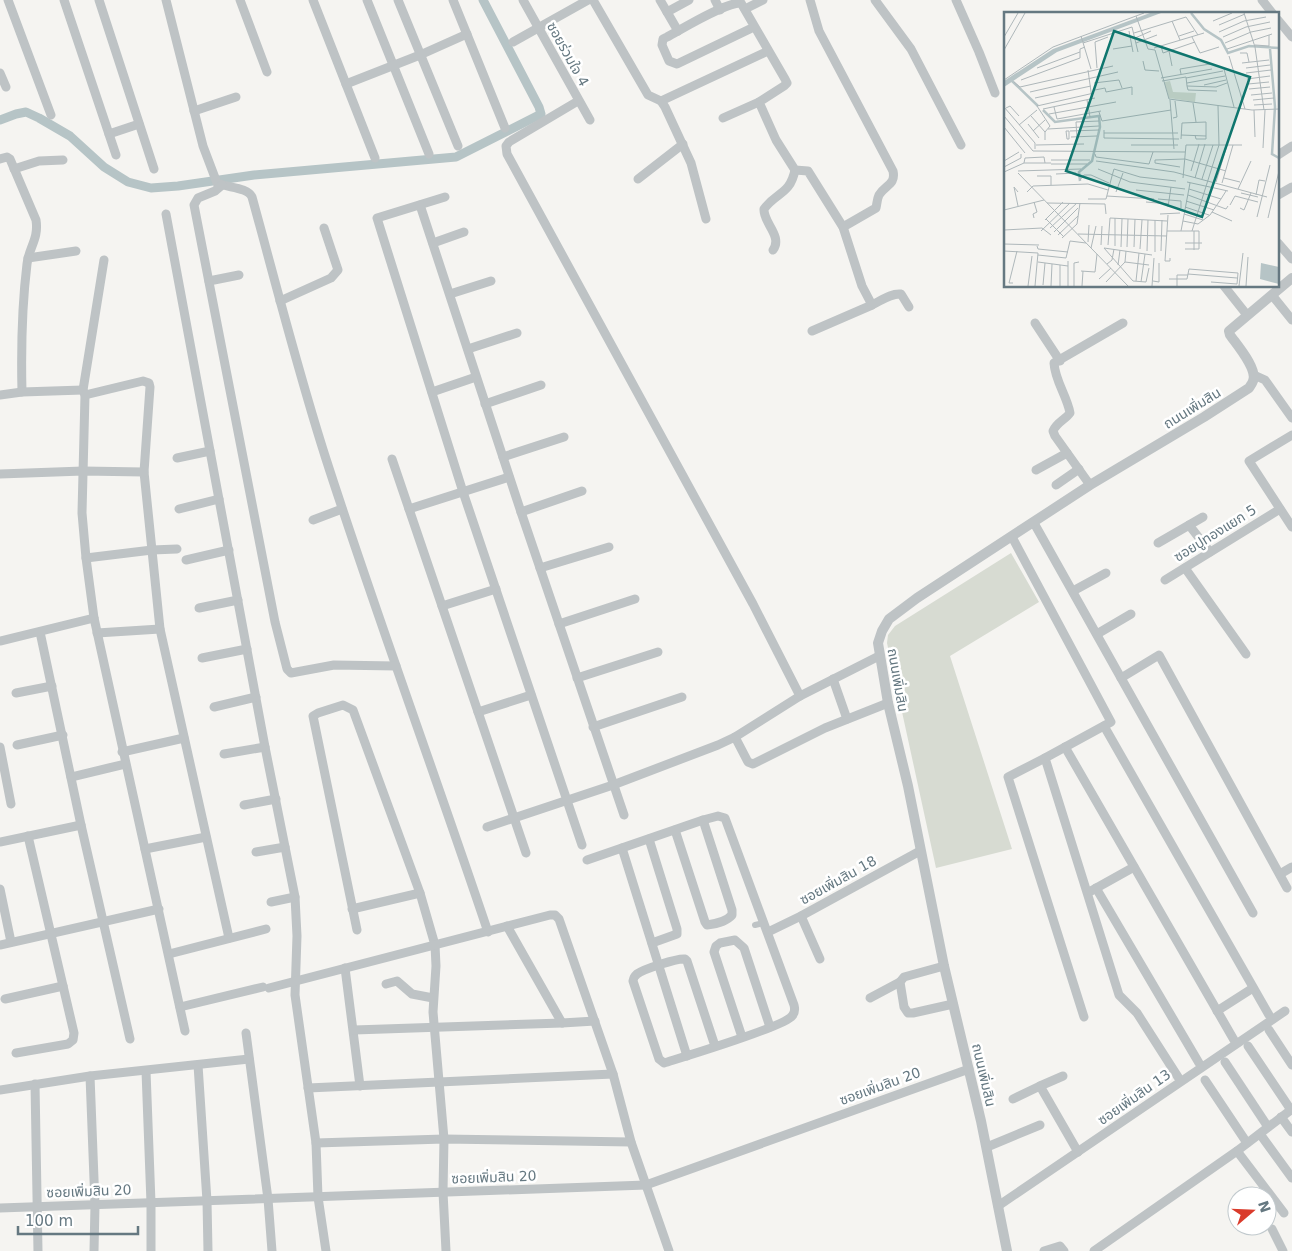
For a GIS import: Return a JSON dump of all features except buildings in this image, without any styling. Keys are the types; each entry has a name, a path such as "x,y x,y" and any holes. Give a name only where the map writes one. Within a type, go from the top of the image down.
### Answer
{"street":[{"path":"8,0 51,115"},
{"path":"64,0 116,155"},
{"path":"99,0 154,169"},
{"path":"166,0 203,146 218,181 215,191 198,198 194,205 274,613 287,669 291,673 334,665 396,666"},
{"path":"240,0 267,72"},
{"path":"313,0 375,158"},
{"path":"367,0 429,154"},
{"path":"398,0 458,146"},
{"path":"453,0 505,128"},
{"name":"ซอยร่วมใจ 4","path":"523,0 590,120"},
{"path":"513,42 588,0"},
{"path":"593,0 648,95 661,101 691,163 706,219"},
{"path":"660,0 678,31"},
{"path":"667,12 690,0"},
{"path":"715,0 720,10"},
{"path":"745,9 763,0"},
{"path":"810,0 819,31 893,171 894,177 893,182 879,196 876,208 843,227"},
{"path":"875,0 911,49 961,146"},
{"path":"956,0 995,93"},
{"path":"1262,0 1271,12"},
{"path":"723,118 759,102 787,83 745,9 738,3 720,10 667,36 662,42 669,60 674,64 754,27"},
{"path":"1280,22 1292,37"},
{"path":"346,84 467,34"},
{"path":"661,101 768,51"},
{"path":"0,74 6,87"},
{"path":"194,111 236,97"},
{"path":"578,101 509,142 506,146 507,154 753,604 800,696"},
{"path":"759,102 776,140 795,170 793,181 786,191 764,209 765,218 776,241 776,246 773,250"},
{"path":"109,134 140,124"},
{"path":"638,179 682,144"},
{"path":"1280,153 1292,146"},
{"path":"0,158 10,159 37,230 28,258 21,365 22,392"},
{"path":"14,169 40,162 63,160"},
{"path":"795,170 808,171 843,227 862,286 872,304"},
{"path":"218,181 250,192 280,301 342,509 488,932"},
{"path":"1280,194 1292,187"},
{"path":"445,197 377,218 463,492 582,845"},
{"path":"420,205 520,512 624,815"},
{"path":"166,214 265,747 295,897 298,936 295,982 316,1143 318,1197 326,1251"},
{"path":"280,301 332,278 336,274 338,270 324,228"},
{"path":"433,243 464,232"},
{"path":"1280,245 1292,259"},
{"path":"28,258 76,250"},
{"path":"104,260 84,392 82,513 86,558 94,618 122,752 186,1030"},
{"path":"209,282 239,275"},
{"path":"1280,283 1292,278"},
{"path":"450,294 491,280"},
{"path":"1226,288 1247,315"},
{"path":"1277,288 1272,295 1229,331 1252,367 1254,375 1265,380 1289,405 1292,418"},
{"path":"812,330 892,294 901,294 908,307"},
{"path":"1272,295 1292,320"},
{"path":"1035,323 1060,361"},
{"path":"1090,485 1053,431 1056,425 1067,417 1070,412 1069,404 1063,395 1054,364 1123,323"},
{"path":"468,350 517,333"},
{"name":"ถนนเพิ่มสิน","path":"1007,1251 987,1147 944,966 908,786 888,703 878,643 889,619 931,589 1090,485 1249,388 1253,382 1254,375"},
{"path":"432,392 476,376"},
{"path":"0,395 22,392 84,392 143,381 149,383 144,472 160,629 228,938"},
{"path":"485,404 541,385"},
{"path":"1292,435 1248,462 1292,527"},
{"path":"503,457 564,437"},
{"path":"177,458 210,451"},
{"path":"1036,470 1067,453"},
{"path":"392,459 526,853"},
{"path":"1056,485 1079,469"},
{"path":"0,474 83,471 144,472"},
{"path":"409,509 509,477"},
{"path":"520,512 582,491"},
{"path":"179,509 219,499"},
{"name":"ซอยปูทองแยก 5","path":"1165,580 1280,508"},
{"path":"313,520 342,509"},
{"path":"1158,543 1203,517"},
{"path":"1034,522 1253,913"},
{"path":"1189,525 1210,552"},
{"path":"1012,537 1111,722 1008,777 1084,1016"},
{"path":"540,568 609,547"},
{"path":"86,558 152,550 177,550"},
{"path":"186,560 229,550"},
{"path":"1185,568 1246,654"},
{"path":"1073,592 1106,573"},
{"path":"442,606 496,589"},
{"path":"199,608 238,600"},
{"path":"559,624 635,600"},
{"path":"1097,634 1131,614"},
{"path":"1,641 94,618"},
{"path":"97,633 160,629"},
{"path":"40,632 81,825 130,1039"},
{"path":"202,658 247,649"},
{"path":"577,678 658,652"},
{"path":"1121,678 1159,655 1287,888"},
{"path":"487,827 613,785 735,737 800,696 879,656"},
{"path":"833,679 847,718"},
{"path":"16,693 52,686"},
{"path":"478,712 532,695"},
{"path":"214,707 256,697"},
{"path":"594,727 682,697"},
{"path":"735,737 748,762 753,764 847,718 888,703"},
{"path":"357,930 313,716 344,705 353,710 420,893 435,945 436,966 433,1012 444,1139 443,1192 446,1251"},
{"path":"1104,726 1269,1015"},
{"path":"17,746 63,735"},
{"path":"122,752 184,738"},
{"path":"0,747 12,804"},
{"path":"224,754 265,747"},
{"path":"1065,747 1234,1040"},
{"path":"1046,758 1091,891 1119,995 1137,1013 1178,1077"},
{"path":"71,776 125,764"},
{"path":"244,805 276,799"},
{"path":"588,860 703,820 718,816 725,818 759,924 768,932 795,1010 791,1018 742,1037 687,1056 664,1063 661,1062 634,978 639,973 682,958 687,961 715,1046"},
{"path":"675,830 705,922 707,925 711,925 725,920 732,915 732,910 703,820"},
{"path":"0,842 81,825"},
{"path":"16,1053 68,1044 73,1040 74,1033 28,836"},
{"path":"145,849 206,836"},
{"path":"649,839 677,929 677,934 652,943"},
{"path":"256,852 285,847"},
{"path":"622,848 687,1056"},
{"name":"ซอยเพิ่มสิน 18","path":"768,932 920,851"},
{"path":"1091,891 1134,867"},
{"path":"1280,874 1292,867"},
{"path":"0,889 11,942"},
{"path":"1091,891 1199,1063"},
{"path":"352,909 420,893"},
{"path":"271,902 295,897"},
{"path":"0,944 158,909"},
{"path":"180,1008 295,982 555,915 559,920 613,1074 631,1142 669,1251"},
{"path":"801,916 820,959"},
{"path":"507,926 562,1024"},
{"path":"168,954 266,928"},
{"path":"742,1037 714,952 716,946 720,943 735,940 744,948 770,1027"},
{"path":"870,998 900,982 909,974 944,966"},
{"path":"345,968 360,1086"},
{"path":"386,984 397,981 412,994 433,998"},
{"path":"900,982 904,1007 908,1013 953,1004"},
{"path":"5,999 63,986"},
{"path":"1217,1012 1253,988"},
{"name":"ซอยเพิ่มสิน 13","path":"998,1206 1145,1107 1162,1093 1286,1011"},
{"path":"354,1030 562,1024 595,1021"},
{"path":"1269,1030 1292,1064"},
{"path":"246,1033 268,1199 272,1251"},
{"path":"1094,1251 1237,1151 1291,1110 1248,1046"},
{"path":"0,1090 90,1076 250,1059"},
{"path":"1226,1062 1268,1127"},
{"path":"198,1065 207,1201 208,1251"},
{"name":"ซอยเพิ่มสิน 20","path":"0,1208 646,1185 969,1069"},
{"path":"146,1071 151,1251"},
{"path":"308,1088 613,1074"},
{"path":"90,1076 95,1205 94,1251"},
{"path":"1013,1099 1063,1076"},
{"path":"1205,1080 1247,1143"},
{"path":"35,1084 38,1251"},
{"path":"1040,1086 1078,1152"},
{"path":"1282,1117 1292,1132"},
{"path":"987,1147 1040,1125"},
{"path":"1260,1134 1292,1178"},
{"path":"316,1143 444,1139 631,1142"},
{"path":"1237,1151 1284,1213"},
{"path":"1276,1236 1283,1251"},
{"path":"1044,1251 1060,1246 1064,1251"}],"shaded area":[{"path":"1011,553 1039,602 950,656 1012,849 936,868 887,643 888,635 895,626"}],"waterway":[{"path":"0,120 26,112 70,136 104,167 128,182 151,188 254,175 456,157 541,114 483,0"}]}
